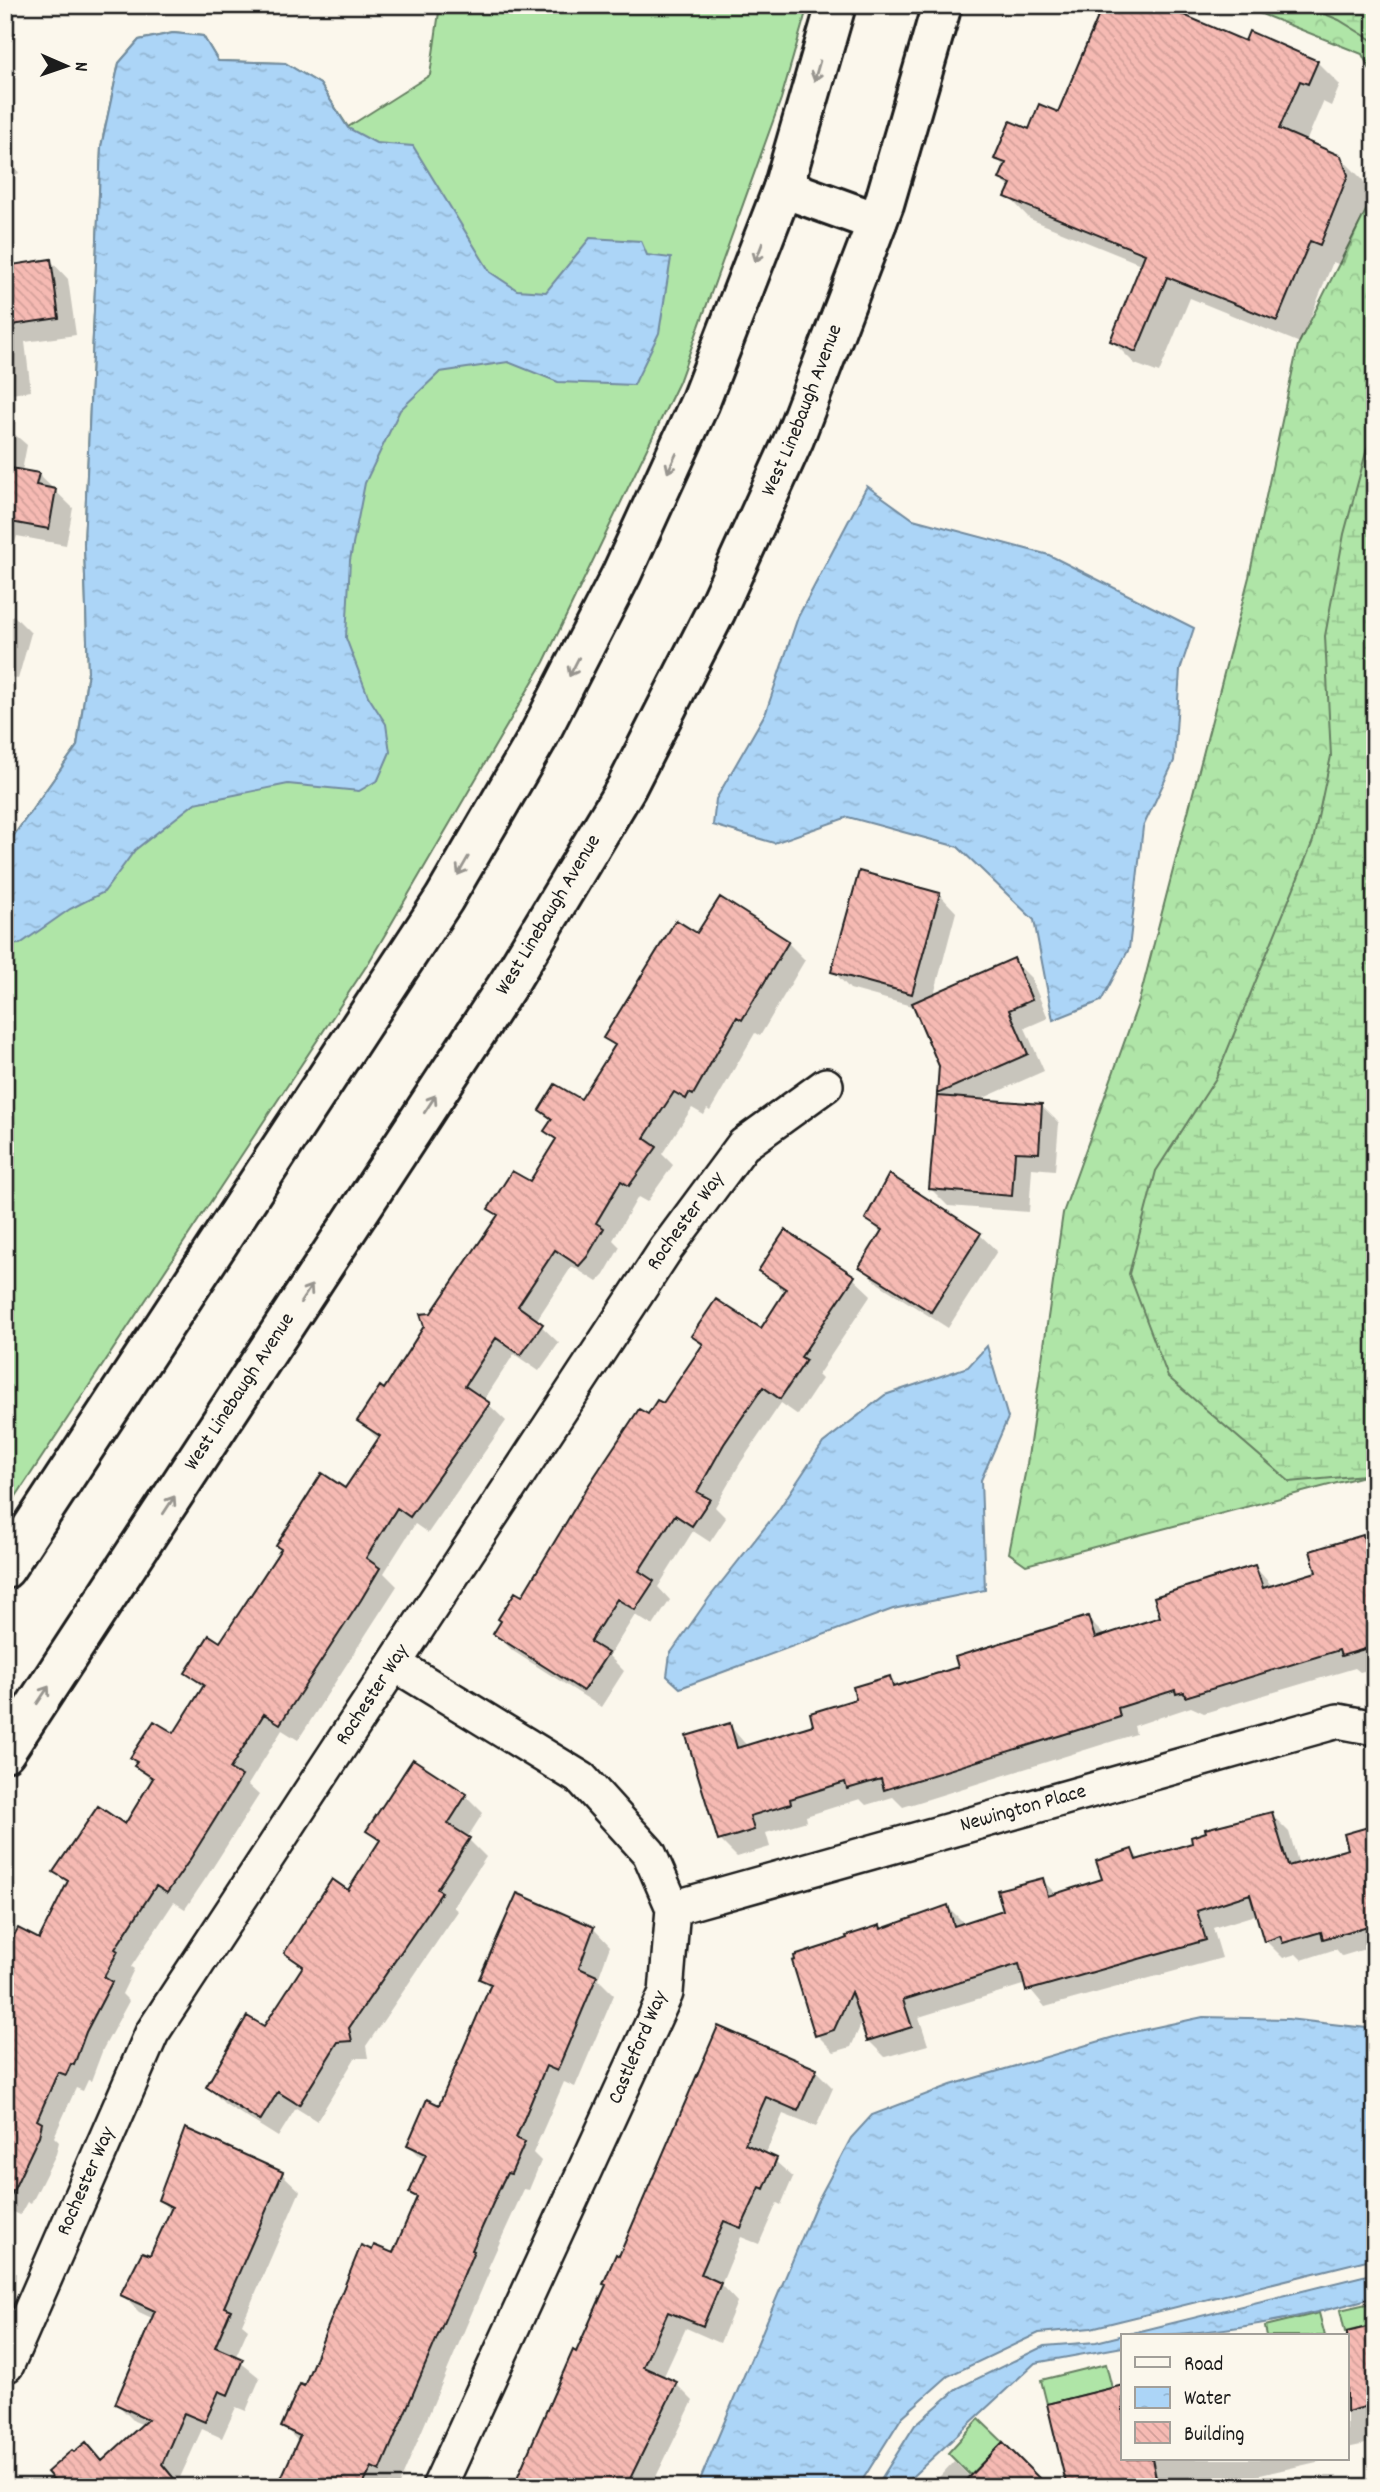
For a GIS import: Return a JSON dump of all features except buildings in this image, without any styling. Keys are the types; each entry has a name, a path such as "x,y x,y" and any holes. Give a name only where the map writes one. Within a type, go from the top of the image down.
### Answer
{"main road":[{"path":"5,1569 444,899 537,739 621,575 700,402 783,188 836,5"},
{"name":"West Linebaugh Avenue","path":"5,1752 495,1003 626,788 716,611 794,439 877,222 942,5"},
{"path":"783,188 877,222"}],"street":[{"name":"Rochester Way","path":"7,2365 152,2033 396,1665 651,1272 743,1145 826,1084"},
{"name":"Castleford Way","path":"396,1665 582,1779 649,1853 673,1908 666,1993 439,2487"},
{"name":"Newington Place","path":"673,1908 1338,1721 1375,1728"}],"green space":[{"path":"440,5 808,5 781,99 679,382 544,662 369,962 5,1513 5,848 77,746 88,672 84,545 101,147 119,63 139,40 173,33 203,36 218,61 285,63 320,84 348,127 430,75"},
{"path":"1239,5 1375,5 1375,79 1362,54"},
{"path":"1304,5 1375,5 1375,42 1339,20"},
{"path":"1375,193 1375,1473 1026,1565 1009,1553 1027,1464 1063,1213 1139,1001 1249,577 1298,345"},
{"path":"1375,419 1375,1474 1290,1482 1168,1377 1129,1274 1156,1171 1216,1078 1313,841 1331,756 1325,636 1344,534"},
{"path":"1375,2302 1375,2325 1345,2332 1340,2310"},
{"path":"1319,2313 1324,2334 1267,2334 1265,2326"},
{"path":"1106,2364 1112,2388 1047,2404 1041,2380"},
{"path":"979,2419 1003,2442 970,2475 948,2453"}],"water":[{"path":"173,33 203,36 218,61 285,63 320,84 348,128 376,143 413,146 490,272 517,290 546,292 590,238 641,241 647,255 671,258 659,333 634,385 558,382 508,362 440,372 400,410 365,483 350,560 346,638 368,696 386,724 390,752 378,780 359,791 288,784 195,803 135,850 104,892 70,909 20,944 5,945 5,848 77,746 88,672 84,545 101,147 119,63 139,40"},
{"path":"867,486 913,519 1049,555 1194,628 1180,670 1174,761 1143,827 1129,949 1101,1001 1053,1020 1034,920 958,847 848,817 774,843 713,825 716,799 766,712 798,617"},
{"path":"987,1346 1008,1418 981,1480 985,1590 893,1609 680,1688 667,1676 670,1654 709,1598 777,1512 823,1443 885,1395 968,1367"},
{"path":"1203,2017 1288,2019 1375,2029 1375,2258 1091,2328 1039,2333 948,2376 902,2417 858,2487 697,2487 817,2202 851,2138 872,2115 951,2085 1124,2034"},
{"path":"1375,2273 1375,2297 1344,2306 1250,2326 1187,2333 1128,2334"},
{"path":"1121,2336 1121,2347 1035,2363 901,2487 876,2487 915,2425 958,2388 1044,2346 1096,2342"}]}
